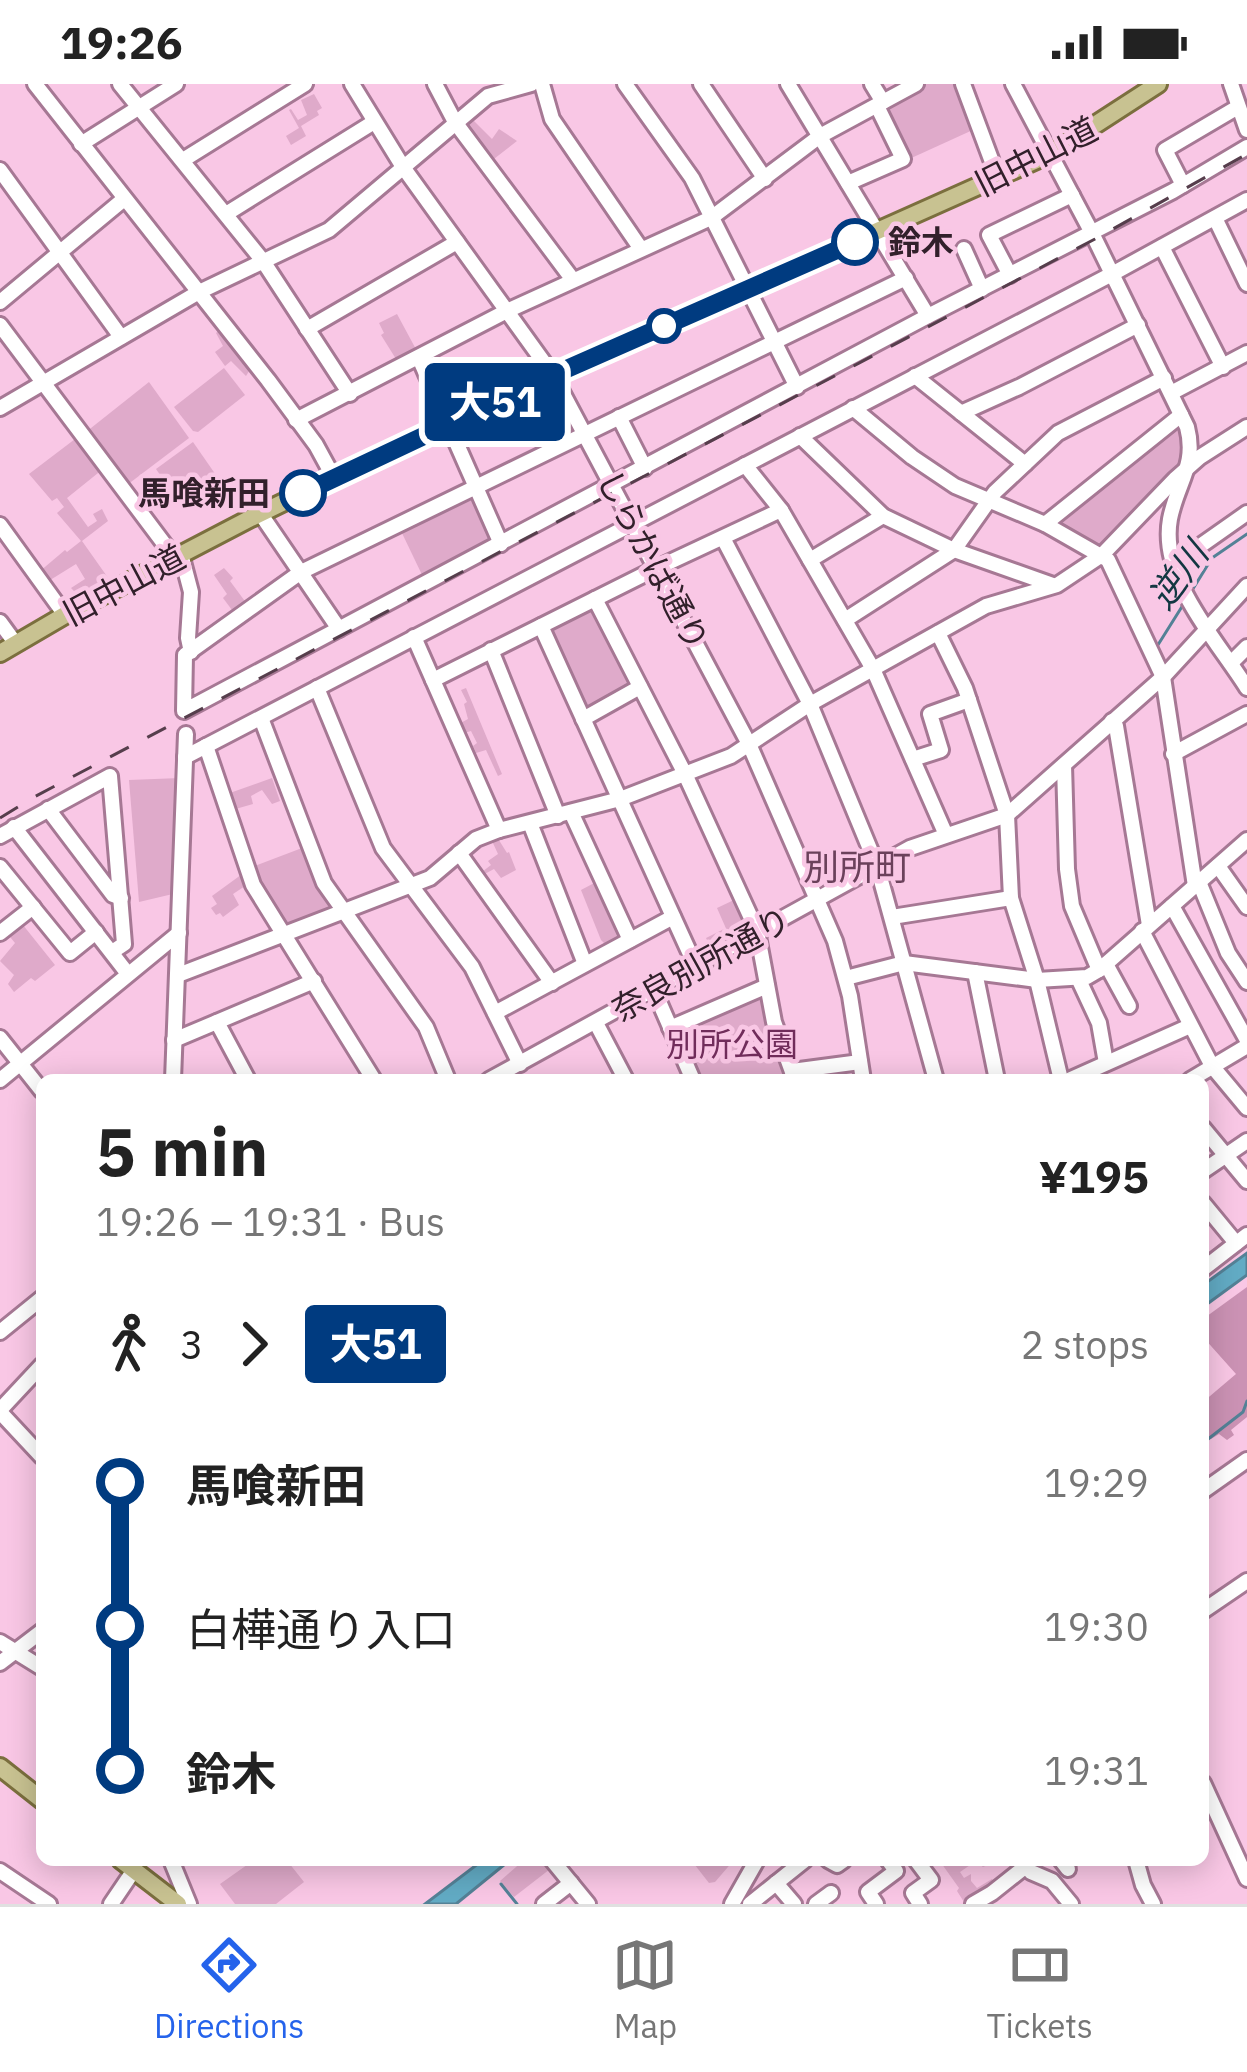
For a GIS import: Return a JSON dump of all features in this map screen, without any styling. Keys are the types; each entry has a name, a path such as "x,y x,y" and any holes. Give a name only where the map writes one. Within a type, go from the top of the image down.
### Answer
{"main road":[{"name":"旧中山道","path":"8,649 260,513 447,423 1050,154 1158,84"},
{"path":"0,1767 36,1795"},
{"path":"128,1866 178,1904"}],"street":[{"path":"35,84 316,445 334,478"},
{"path":"120,84 263,261 350,394"},
{"path":"81,144 176,84"},
{"path":"183,160 305,84"},
{"name":"しらかば通り","path":"352,84 403,167 553,375 749,744 818,899 846,978 862,1074"},
{"path":"435,84 455,122 573,280"},
{"path":"0,408 199,292 329,230 486,90 531,84"},
{"path":"542,84 552,119 640,249"},
{"path":"625,84 692,178 797,387"},
{"path":"701,84 765,179"},
{"path":"788,84 928,316"},
{"path":"848,183 903,159 872,84"},
{"path":"296,420 507,311 711,218 820,136 916,84"},
{"path":"963,84 998,178"},
{"path":"1012,84 1181,415 1189,437 1188,468 1170,520 1173,565 1188,597 1247,688"},
{"path":"1183,185 1165,150 1238,94 1247,130"},
{"path":"226,214 374,122"},
{"path":"905,278 301,572 185,655 184,711 1247,147"},
{"path":"0,170 121,337"},
{"path":"1010,274 989,235 1072,195"},
{"path":"0,302 124,199"},
{"path":"185,757 1247,200"},
{"path":"1215,218 1247,284"},
{"path":"308,329 457,242"},
{"path":"1162,247 1223,367"},
{"path":"964,249 982,289"},
{"path":"0,325 178,556 191,592 191,652"},
{"path":"961,413 1138,325"},
{"path":"1172,393 1247,353"},
{"path":"418,358 501,544"},
{"path":"915,376 1024,464"},
{"path":"844,620 954,550 988,502 1058,433 1164,378"},
{"path":"854,408 912,457 955,485 1045,524 1108,560 1162,677 1197,884 1247,982"},
{"path":"1045,524 1181,415"},
{"path":"619,417 645,468"},
{"path":"178,975 430,878 476,839 620,799 731,756 809,704 986,606 1053,586 1102,555 1188,468 1247,427"},
{"path":"800,436 883,516 954,550 1053,586"},
{"path":"745,465 781,510 874,669 946,835"},
{"path":"433,680 781,510"},
{"path":"1173,565 1247,512"},
{"path":"260,513 339,629"},
{"path":"810,560 883,516"},
{"path":"0,525 65,615"},
{"path":"723,538 809,704 877,866 934,1074"},
{"name":"奈良別所通り","path":"501,1074 910,848 1007,815 1162,677 1247,586"},
{"path":"595,599 685,774 757,932 774,1022 792,1074"},
{"path":"0,622 8,649"},
{"path":"541,626 696,967"},
{"path":"938,633 969,700 1007,815 1011,898 1063,1074"},
{"path":"414,637 499,830"},
{"path":"1231,663 1247,646"},
{"path":"490,650 564,814 630,940"},
{"path":"583,718 640,687"},
{"path":"317,688 383,848 472,967 520,1064"},
{"path":"913,759 941,750 930,714 969,700"},
{"path":"1173,754 1247,714"},
{"path":"261,718 324,883 426,1027 446,1074"},
{"path":"1112,721 1145,928 1212,1066 1247,1108"},
{"path":"173,1074 186,734"},
{"path":"206,746 253,885 370,1074"},
{"path":"1064,765 1072,906 1102,967 1129,1006"},
{"path":"0,836 110,776 124,944 112,952"},
{"path":"48,809 113,895 121,898"},
{"path":"530,823 585,964"},
{"path":"14,827 128,974"},
{"path":"846,978 904,963 1037,980 1087,977 1245,845"},
{"path":"459,853 551,983"},
{"path":"1218,866 1247,907"},
{"path":"0,867 70,953 96,932"},
{"path":"892,917 1011,898"},
{"path":"1172,906 1247,1043 1199,1074"},
{"path":"0,933 33,907"},
{"path":"495,1012 673,917"},
{"path":"0,1080 179,933"},
{"path":"975,972 996,1074"},
{"path":"1078,977 1099,1023 1106,1064"},
{"path":"173,1040 314,981"},
{"path":"670,1028 767,986"},
{"path":"654,990 690,1074"},
{"path":"217,1022 240,1074"},
{"path":"596,1023 623,1074"},
{"path":"1080,1074 1190,1026"},
{"path":"0,1038 36,1083"},
{"path":"803,1074 860,1062"},
{"path":"1209,1135 1247,1181"},
{"path":"1209,1167 1247,1142"},
{"path":"1209,1209 1242,1239 1209,1264"},
{"path":"0,1332 36,1303"},
{"path":"36,1372 0,1411 36,1450"},
{"path":"1209,1487 1247,1460"},
{"path":"1209,1607 1247,1582"},
{"path":"0,1666 36,1635"},
{"path":"0,1642 36,1664"},
{"path":"0,1666 36,1667"},
{"path":"1209,1796 1247,1880"},
{"path":"111,1904 127,1866"},
{"path":"173,1866 189,1904"},
{"path":"557,1866 588,1904"},
{"path":"732,1904 753,1866"},
{"path":"755,1866 771,1887 794,1904"},
{"path":"750,1904 797,1866"},
{"path":"876,1904 868,1892 896,1871 892,1866"},
{"path":"920,1866 931,1880 913,1893 920,1904"},
{"path":"973,1904 1021,1866"},
{"path":"1027,1866 1040,1878 1052,1881 1071,1904"},
{"path":"1138,1866 1154,1904"},
{"path":"0,1871 49,1904"},
{"path":"544,1904 571,1883"},
{"path":"816,1904 831,1893"}],"green space":[{"path":"925,84 959,84 975,129 907,160 883,108"},
{"path":"314,94 322,108 319,115 301,126 306,136 291,145 286,136 299,128 289,110 298,120 307,115 301,100"},
{"path":"473,120 492,139 499,129 517,141 490,162 463,126"},
{"path":"397,314 418,353 382,372 379,367 396,359 379,323"},
{"path":"221,329 251,368 246,376 231,361 225,366 215,352 223,346 216,333"},
{"path":"224,368 245,395 198,432 193,431 174,407"},
{"path":"149,382 189,438 127,485 86,432"},
{"path":"1177,423 1183,448 1179,468 1101,548 1054,524"},
{"path":"79,436 103,469 67,498 88,527 97,521 93,514 102,509 108,521 82,541 111,582 80,597 71,588 85,579 76,564 47,582 39,572 81,541 57,513 64,507 57,498 52,501 29,474"},
{"path":"193,442 218,478 178,501 156,469"},
{"path":"474,495 494,540 424,579 401,531"},
{"path":"224,568 247,604 235,614 214,575"},
{"path":"595,604 636,687 585,713 546,629"},
{"path":"466,688 502,774 498,776 486,750 476,753 471,731 461,734 457,725 468,719 461,690"},
{"path":"180,778 177,893 139,902 129,780"},
{"path":"272,778 280,801 272,804 262,790 251,796 253,804 232,810 227,794"},
{"path":"497,837 516,870 501,878 494,869 479,877 498,854 492,841"},
{"path":"302,848 335,910 285,928 252,867"},
{"path":"245,872 248,884 233,894 239,905 223,917 216,915 212,896"},
{"path":"598,881 624,937 607,946 581,890"},
{"path":"736,899 746,930 711,948 706,938 724,929 728,933 717,908"},
{"path":"19,920 55,965 14,992 8,984 14,975 0,961 15,943 6,932"},
{"name":"別所公園","path":"764,991 789,1074 695,1074 676,1030"},
{"path":"246,1866 291,1866 304,1882 276,1904 235,1904 220,1884"},
{"path":"517,1866 554,1866 514,1897 500,1881"},
{"path":"696,1866 729,1866 715,1882 709,1883"},
{"path":"943,1866 969,1866 960,1872 964,1878 971,1874 977,1888 992,1879 996,1885 964,1902"}],"shaded area":[{"path":"1247,1287 1247,1417 1227,1440 1219,1434 1209,1436 1209,1397 1236,1374 1209,1344 1209,1315"}],"water":[{"path":"1247,1253 1247,1275 1209,1303 1209,1281"},
{"path":"475,1866 503,1866 456,1904 425,1904"}],"waterway":[{"name":"逆川","path":"1191,592 1212,558 1247,534"},
{"name":"逆川","path":"1156,648 1183,605"},
{"name":"逆川","path":"1194,891 1203,910"},
{"path":"1209,1438 1243,1412 1247,1401"},
{"path":"501,1884 517,1904"}],"railway":[{"path":"0,818 1247,154"}],"bus line":[{"name":"大51","path":"303,493 447,423 855,242"}],"place":[{"name":"鈴木","path":"855,242"},
{"name":"馬喰新田","path":"303,493"}],"district":[{"name":"別所町","path":"857,867"}]}
